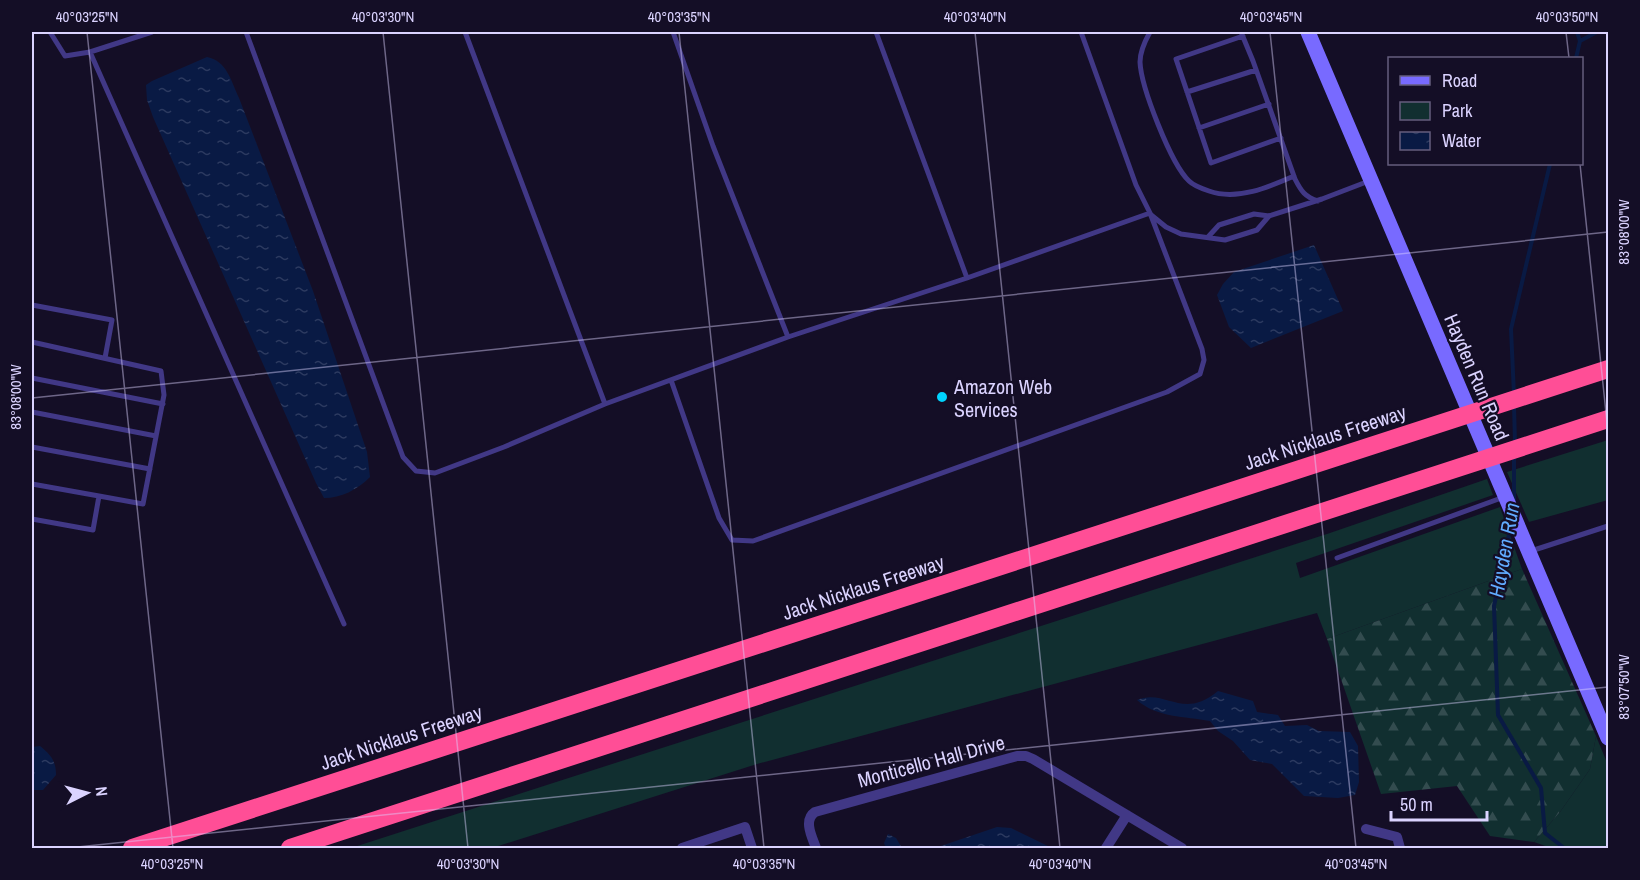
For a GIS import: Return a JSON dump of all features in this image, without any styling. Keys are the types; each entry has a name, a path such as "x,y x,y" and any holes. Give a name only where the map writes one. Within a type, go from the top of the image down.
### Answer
{"highway":[{"name":"Jack Nicklaus Freeway","path":"132,849 1608,369"},
{"path":"290,849 1608,419"}],"main road":[{"name":"Hayden Run Road","path":"1308,32 1608,738"}],"street":[{"name":"Monticello Hall Drive","path":"816,849 808,821 810,815 815,812 1017,756 1033,759 1182,849"},
{"path":"1106,849 1127,815"},
{"path":"685,848 745,827 752,849"},
{"path":"1366,829 1397,837 1400,849"}],"lane":[{"path":"50,32 65,56 90,52 152,32"},
{"path":"246,32 403,457 416,471 435,473 471,461 605,404 788,337 967,278 1150,213"},
{"path":"465,32 605,404"},
{"path":"673,32 713,147 788,337"},
{"path":"876,32 967,278"},
{"path":"671,380 719,518 732,540 753,541 1167,392 1200,374 1204,360 1202,350 1150,213 1136,185 1081,32"},
{"path":"1150,32 1143,46 1140,60 1142,77 1167,148 1190,182 1212,192 1243,193 1294,177"},
{"path":"1281,138 1211,163 1176,59 1242,34 1269,104 1281,138 1294,177 1302,191 1309,198 1318,201"},
{"path":"90,52 344,624"},
{"path":"1187,92 1256,70"},
{"path":"1199,128 1269,104"},
{"path":"1208,237 1219,225 1254,214 1269,216 1318,201 1371,180"},
{"path":"1150,213 1166,227 1181,234 1225,240 1257,230 1269,216"},
{"path":"32,305 112,320 105,358"},
{"path":"32,342 161,371 164,395 143,504 32,484"},
{"path":"32,378 163,404"},
{"path":"32,412 156,436"},
{"path":"32,447 150,469"},
{"path":"32,519 93,530 99,496"},
{"path":"1337,558 1506,496"},
{"path":"1529,552 1608,526"}],"green space":[{"path":"1608,440 1608,500 1529,522 1507,472"},
{"path":"1487,479 1493,495 1296,563 1300,578 1500,507 1522,569 1327,639 1317,613 757,764 492,848 351,848 1327,534"},
{"path":"1522,569 1596,736 1590,769 1560,812 1534,842 1490,836 1457,786 1381,794 1327,639"},
{"path":"1596,736 1608,765 1608,848 1551,848 1534,842 1560,812 1590,769"}],"water":[{"path":"207,57 214,59 224,67 239,98 313,291 367,452 370,477 360,486 343,495 324,498 316,483 147,100 146,85"},
{"path":"1314,245 1343,311 1251,348 1229,327 1217,295 1223,284 1234,272"},
{"path":"1218,691 1253,701 1257,712 1278,715 1285,726 1307,725 1319,731 1350,732 1358,746 1359,782 1355,795 1338,798 1304,796 1272,764 1250,760 1210,721 1162,713 1137,700 1147,697 1184,704 1194,703 1205,700"},
{"path":"40,746 52,759 56,775 43,790 32,790 32,747"},
{"path":"997,827 1011,828 1052,848 935,848"},
{"path":"888,834 896,838 902,848 886,848 884,843"}],"waterway":[{"name":"Hayden Run","path":"1576,57 1580,41 1577,32"},
{"path":"1580,41 1597,32"},
{"name":"Hayden Run","path":"1514,395 1511,329 1550,165"},
{"name":"Hayden Run","path":"1514,406 1515,443"},
{"name":"Hayden Run","path":"1514,457 1514,500"},
{"name":"Hayden Run","path":"1511,525 1494,606 1498,715 1541,788 1545,833 1564,848"}],"place":[{"name":"Amazon Web Services","path":"942,397"}]}
